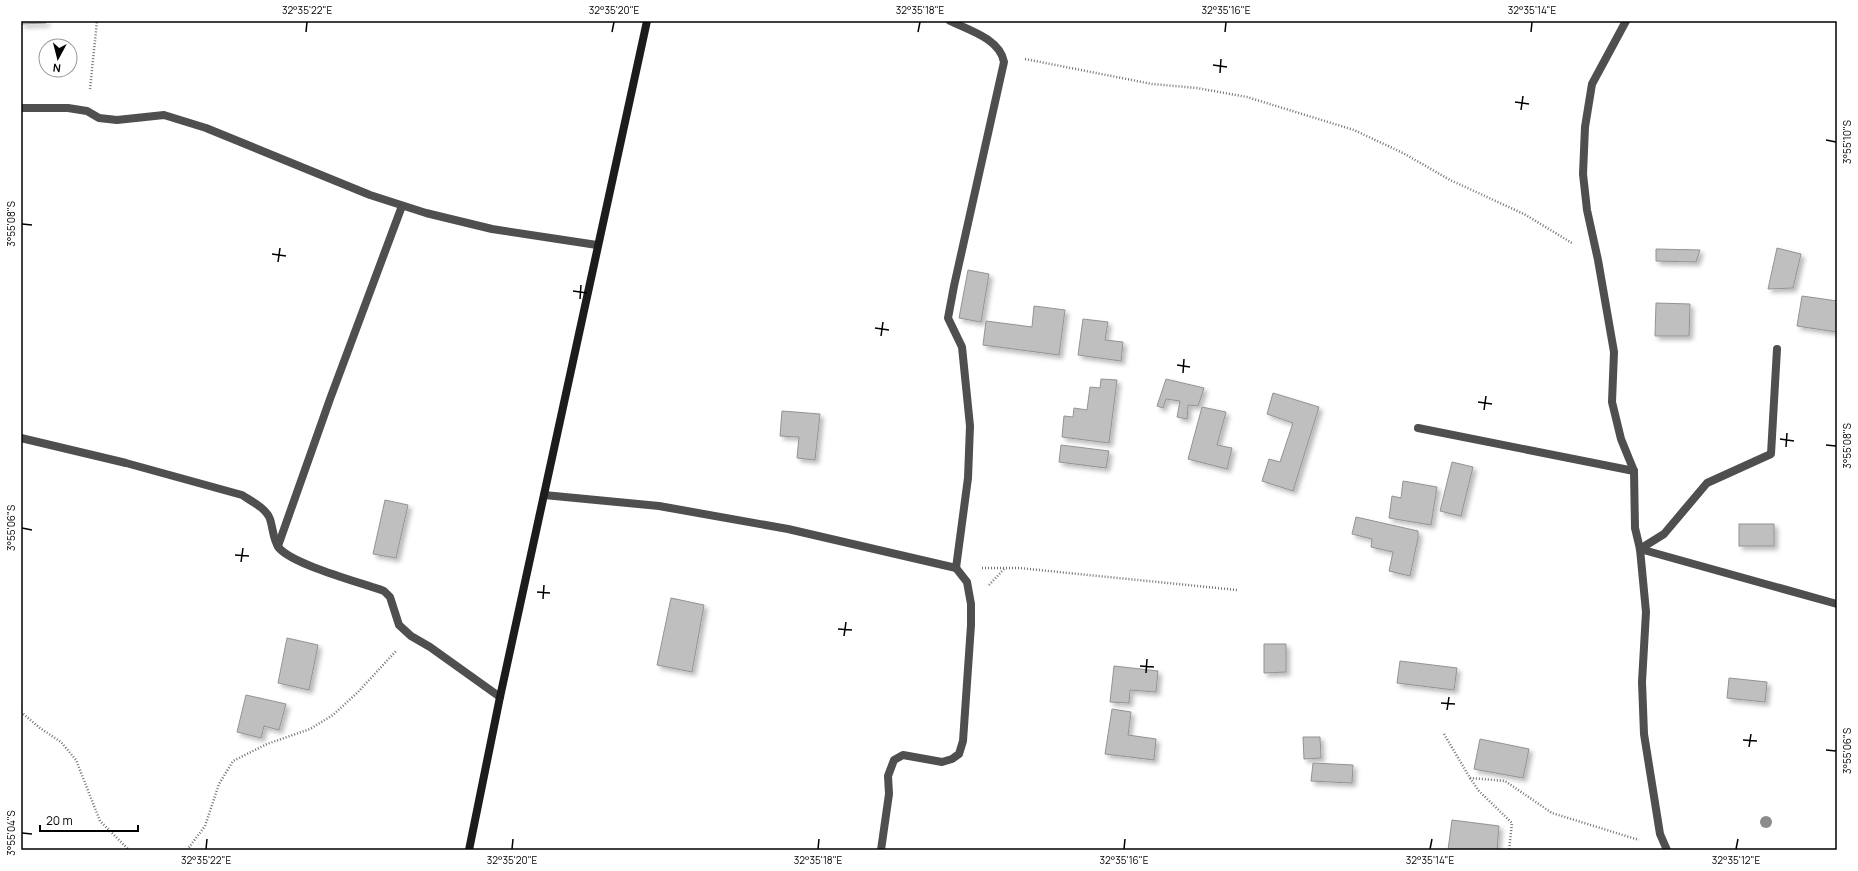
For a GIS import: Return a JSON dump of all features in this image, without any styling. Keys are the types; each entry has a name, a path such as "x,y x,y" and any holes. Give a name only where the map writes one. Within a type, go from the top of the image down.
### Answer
{"main road":[{"path":"469,850 597,245 647,21"}],"street":[{"path":"950,21 996,45 1003,54 1003,68 948,318 962,347 970,426 968,478 956,568"},
{"path":"1626,21 1592,84 1585,127 1583,174 1586,210 1598,260 1614,352 1612,402 1621,439 1634,471 1634,528 1640,549 1646,612 1642,682 1644,734 1660,834 1666,850"},
{"path":"21,108 68,108 87,111 99,118 116,120 164,115 206,128 370,195 402,206 492,228 597,245"},
{"path":"278,546 330,399 402,206"},
{"path":"1640,549 1664,534 1707,483 1771,454 1777,349"},
{"path":"1418,428 1634,471"},
{"path":"21,438 126,463 242,495 258,506 269,518 271,529 278,546 287,555 304,563 384,591 390,597 399,625 411,636 430,647 500,698"},
{"path":"544,495 659,506 788,529 956,568 967,582 971,604 971,625 963,741 959,754 952,759 942,762 903,755 894,760 888,776 889,794 881,850"},
{"path":"1640,549 1837,604"}],"path":[{"path":"87,111 97,21"},
{"path":"1003,54 1152,84 1196,88 1247,97 1354,130 1403,153 1450,180 1524,214 1598,260"},
{"path":"956,568 1019,568 1237,590"},
{"path":"187,850 204,826 219,784 233,761 268,744 310,729 333,715 358,692 411,636"},
{"path":"21,712 40,728 61,742 76,760 100,821 129,850"},
{"path":"1444,734 1479,791 1512,823 1509,850"},
{"path":"1470,778 1505,781 1552,813 1614,831 1666,850"}],"building":[{"path":"21,21 47,21 46,23 21,24"},
{"path":"1777,248 1801,254 1793,288 1768,289"},
{"path":"1656,249 1700,250 1696,262 1656,261"},
{"path":"968,270 989,274 981,322 959,318"},
{"path":"1802,296 1837,301 1837,332 1797,326"},
{"path":"1656,303 1690,304 1689,336 1655,336"},
{"path":"1034,306 1065,310 1059,355 983,345 986,321 1032,327"},
{"path":"1083,319 1108,322 1105,340 1123,342 1121,361 1078,355"},
{"path":"1101,379 1117,380 1109,443 1062,437 1064,416 1073,417 1074,408 1087,410 1090,387 1100,388"},
{"path":"1166,379 1204,388 1198,406 1188,405 1187,419 1177,417 1180,401 1166,399 1163,408 1157,406"},
{"path":"1273,393 1319,407 1293,491 1262,481 1269,459 1280,462 1293,423 1267,414"},
{"path":"1202,407 1226,412 1217,445 1232,448 1227,469 1188,459"},
{"path":"782,411 820,414 815,460 797,458 799,437 780,436"},
{"path":"1061,445 1109,451 1106,468 1059,462"},
{"path":"1452,462 1473,467 1461,516 1440,511"},
{"path":"1403,481 1437,487 1431,525 1389,518 1392,496 1401,498"},
{"path":"385,500 408,505 396,558 373,554"},
{"path":"1356,517 1418,531 1418,538 1410,576 1389,571 1393,552 1371,547 1372,539 1352,534"},
{"path":"1739,524 1774,524 1774,546 1739,546"},
{"path":"671,598 704,605 692,672 657,665"},
{"path":"287,638 318,645 309,690 278,683"},
{"path":"1264,644 1286,644 1286,672 1264,673"},
{"path":"1400,661 1457,668 1454,690 1397,683"},
{"path":"1114,666 1158,671 1156,692 1130,690 1129,703 1110,702"},
{"path":"1729,678 1767,682 1765,702 1727,698"},
{"path":"246,695 286,704 279,730 264,726 261,738 237,732"},
{"path":"1112,709 1131,712 1128,735 1156,739 1154,760 1105,754"},
{"path":"1303,737 1320,737 1321,758 1304,759"},
{"path":"1480,739 1529,749 1523,778 1474,769"},
{"path":"1313,763 1353,765 1352,783 1311,781"},
{"path":"1452,820 1499,826 1497,850 1448,850"}]}
